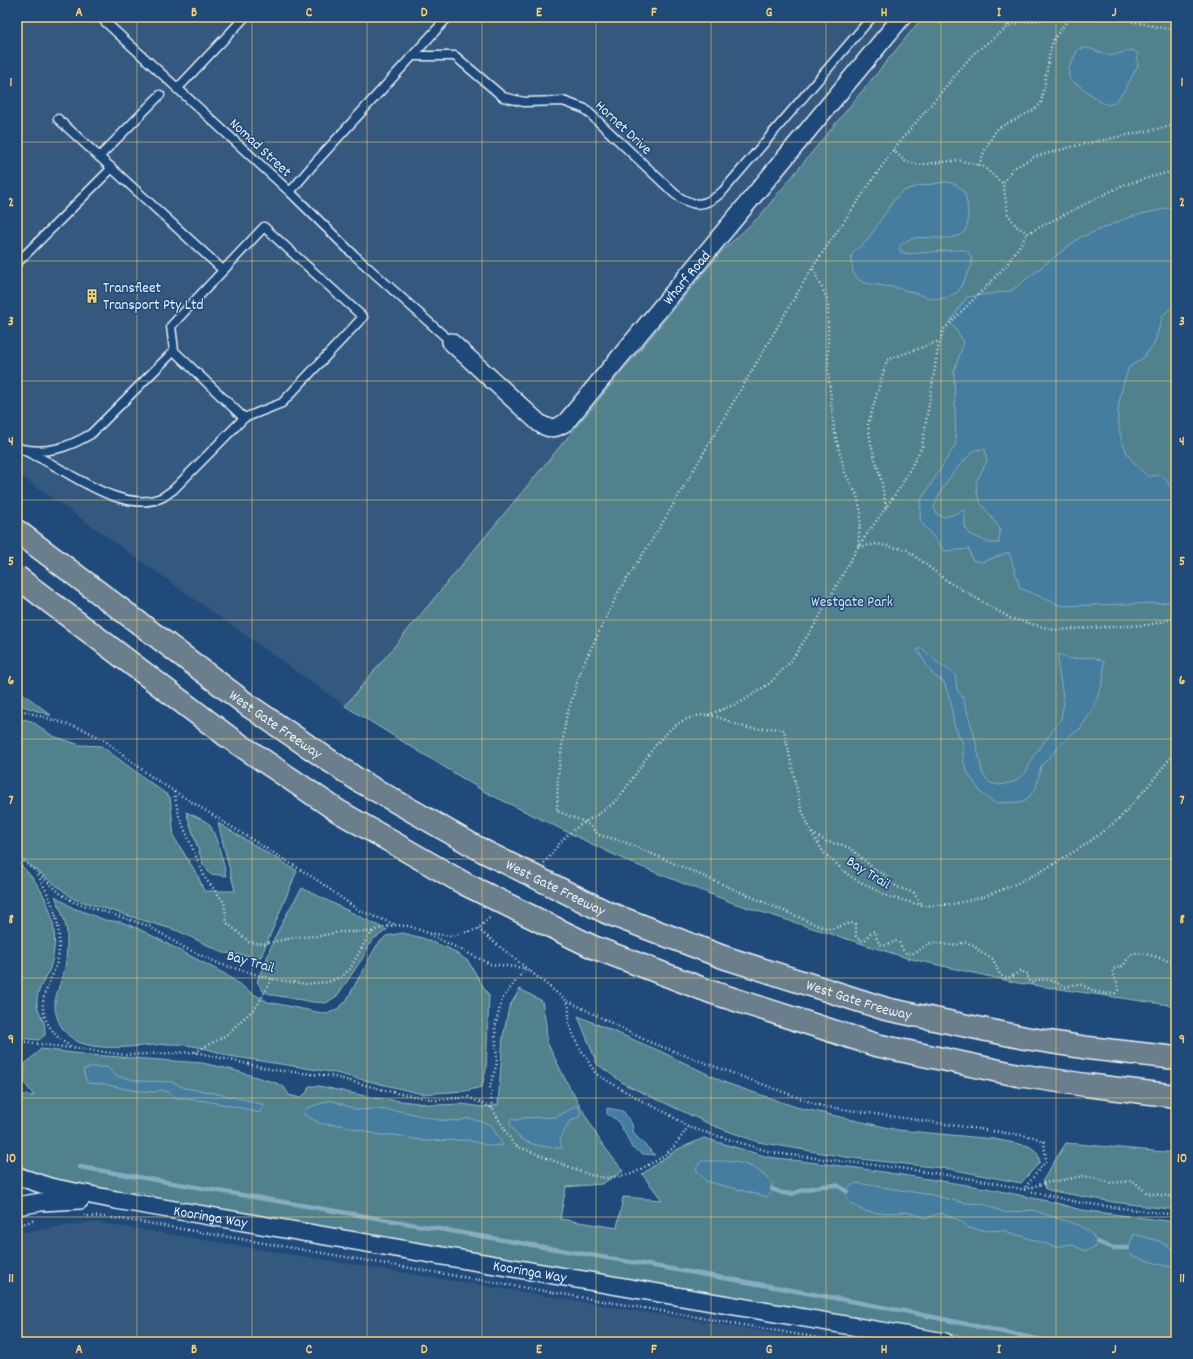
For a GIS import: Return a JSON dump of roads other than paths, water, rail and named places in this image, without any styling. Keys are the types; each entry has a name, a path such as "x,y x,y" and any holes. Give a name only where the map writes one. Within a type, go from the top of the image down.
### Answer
{"highway":[{"name":"West Gate Freeway","path":"17,531 249,706 358,780 482,851 608,913 723,957 886,1009 1025,1038 1088,1048 1176,1058"},
{"path":"17,577 227,736 338,811 465,884 593,947 711,992 876,1045 1018,1075 1176,1096"}],"street":[{"name":"Wharf Road","path":"451,342 539,423 551,429 562,426 902,17"},
{"name":"Kooringa Way","path":"17,1176 50,1187 116,1200 945,1342"},
{"name":"Kooringa Way","path":"17,1206 53,1201 116,1200"}],"lane":[{"name":"Nomad Street","path":"100,17 290,192 354,255 451,342"},
{"path":"177,89 245,17"},
{"path":"290,192 448,17"},
{"name":"Hornet Drive","path":"413,56 455,56 503,97 524,102 563,101 585,109 675,194 691,203 700,204 716,198 723,191 872,17"},
{"path":"99,157 160,95"},
{"path":"58,119 224,270"},
{"path":"17,263 112,168"},
{"path":"19,448 54,465 90,487 110,495 140,501 153,500 163,497 173,490 244,418 282,403 363,317 264,227 171,326 174,351 244,418"},
{"path":"19,448 35,451 51,451 80,441 91,434 174,351"}],"waterway":[{"path":"80,1167 764,1285 909,1312 1051,1342"},
{"path":"772,1189 782,1193 792,1194 803,1190 836,1185 847,1191"},
{"path":"1097,1242 1114,1248 1128,1248"}],"place":[{"name":"Transfleet Transport Pty Ltd","path":"92,296"}],"park label":[{"name":"Westgate Park","path":"852,601"}]}
